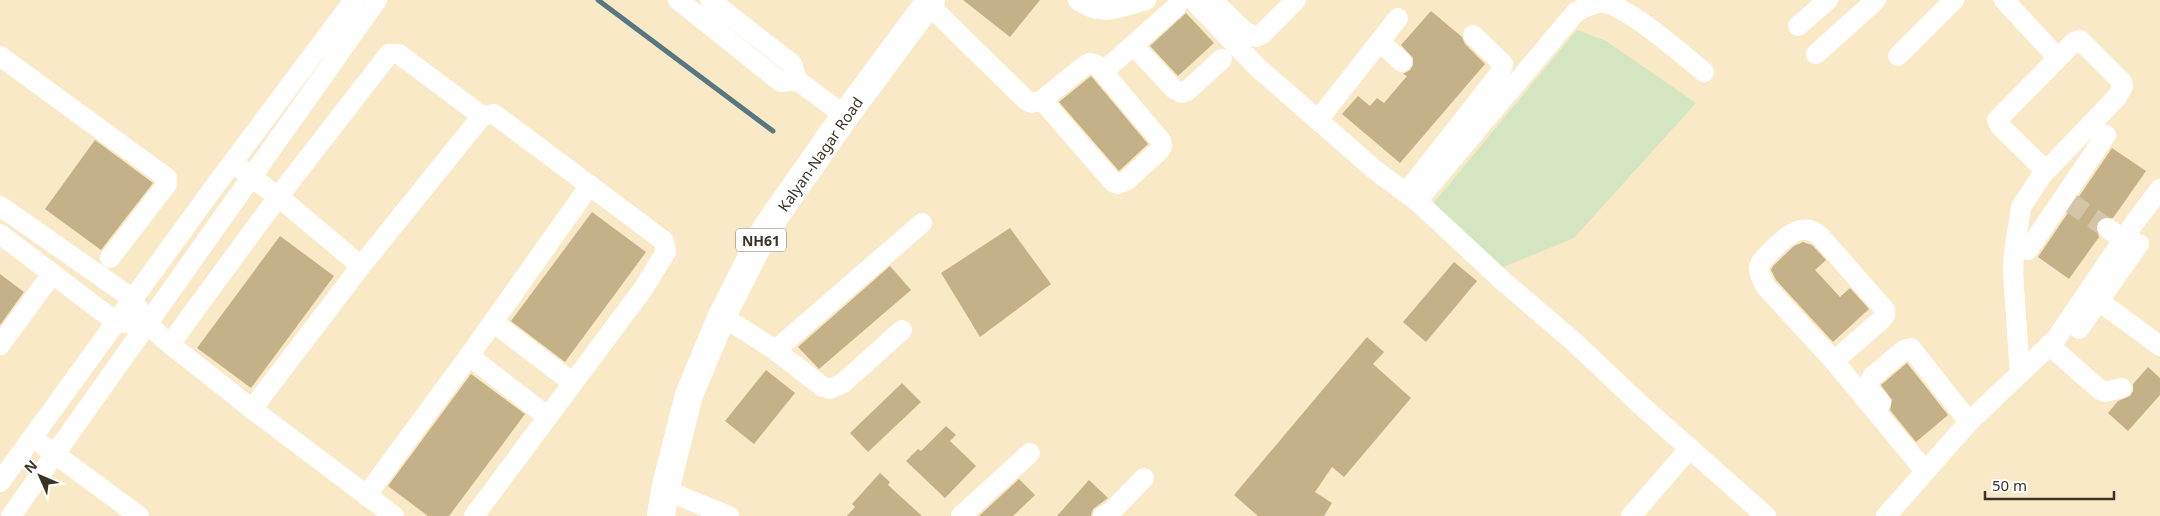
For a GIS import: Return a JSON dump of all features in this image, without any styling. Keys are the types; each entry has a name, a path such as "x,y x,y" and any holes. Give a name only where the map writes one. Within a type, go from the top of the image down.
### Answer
{"highway":[{"name":"Kalyan-Nagar Road","path":"663,503 689,395 722,316 766,229 845,116 930,2"}],"street":[{"path":"0,482 232,163 354,0"},
{"path":"11,516 377,0"},
{"path":"678,0 781,82 797,80"},
{"path":"710,0 792,64 797,80 845,116"},
{"path":"1078,0 1088,8 1105,11 1146,0"},
{"path":"1212,0 1244,31 1256,37 1261,35 1294,1"},
{"path":"1798,26 1828,0"},
{"path":"1816,54 1876,0"},
{"path":"1898,56 1954,0"},
{"path":"2004,0 2058,58"},
{"path":"930,2 1026,100 1032,103 1042,100 1088,63 1097,65 1161,141 1162,146 1160,150 1121,184 1113,182 1042,100"},
{"path":"1103,72 1185,3 1257,68 1372,150"},
{"path":"1412,197 1576,12 1588,5 1602,3 1622,8 1704,72"},
{"path":"1322,115 1398,18"},
{"path":"1412,197 1500,73 1502,64 1473,35"},
{"path":"2020,374 2013,273 2021,207 2046,171 2116,96 2123,86 2122,82 2080,40 2074,42 1997,120 2000,126 2046,171"},
{"path":"1380,42 1402,62"},
{"path":"1133,45 1174,89 1182,93 1187,91 1222,59"},
{"path":"170,344 278,197 389,54 399,54 482,116"},
{"path":"0,56 168,178 167,184 110,258"},
{"path":"252,409 361,266 482,116 494,114 655,233 664,241 666,252 643,289 474,516"},
{"path":"1322,115 1375,170 1412,197 1766,516"},
{"path":"2028,250 2065,200 2106,135"},
{"path":"232,163 278,197 361,266"},
{"path":"366,496 469,356 590,184"},
{"path":"2049,346 2060,346 2070,341 2098,301 2160,189"},
{"path":"0,206 133,299 147,324 170,344 252,409 394,516"},
{"path":"772,348 779,347 922,223"},
{"path":"2107,228 2131,242"},
{"path":"1834,361 1881,320 1885,316 1885,310 1820,236 1809,229 1799,230 1790,233 1762,260 1759,268 1760,277 1766,287 1929,466"},
{"path":"0,234 116,322 147,324"},
{"path":"1886,516 1969,422 2049,346 2131,242"},
{"path":"0,345 52,274"},
{"path":"2098,301 2160,346"},
{"path":"722,316 772,348 822,387 830,389 843,383 902,330"},
{"path":"493,322 573,383"},
{"path":"2049,346 2100,390 2105,392 2122,388"},
{"path":"1929,466 1869,388 1868,382 1872,377 1904,350 1911,348 1969,422"},
{"path":"469,356 548,417"},
{"path":"32,437 139,516"},
{"path":"1631,516 1690,448"},
{"path":"961,516 1030,453"},
{"path":"1103,516 1111,512 1144,478"},
{"path":"663,503 729,516"}],"green space":[{"path":"1577,30 1606,41 1696,103 1574,238 1496,270 1432,205"}],"building":[{"path":"963,0 1040,0 1010,37"},
{"path":"1431,11 1462,37 1465,44 1485,64 1400,163 1342,114 1358,96 1370,106 1377,98 1384,103 1407,76 1403,74 1410,70 1413,65 1413,58 1401,45"},
{"path":"1186,13 1214,43 1178,76 1150,46"},
{"path":"1091,76 1148,144 1119,171 1059,102"},
{"path":"95,140 153,183 101,250 45,209"},
{"path":"2112,148 2146,171 2113,218 2102,217 2097,221 2095,228 2099,237 2069,279 2038,257"},
{"path":"592,212 646,252 565,362 511,321"},
{"path":"1010,228 1051,284 980,337 941,273"},
{"path":"280,236 334,276 251,388 197,348"},
{"path":"1803,242 1812,245 1826,260 1815,270 1840,297 1850,288 1869,309 1833,342 1776,280 1771,270 1794,246"},
{"path":"1454,262 1477,281 1426,342 1403,322"},
{"path":"890,266 911,290 819,369 798,347"},
{"path":"0,274 24,292 0,325"},
{"path":"1367,337 1384,352 1373,364 1411,398 1344,477 1332,467 1315,492 1332,503 1324,516 1258,516 1234,495"},
{"path":"1907,363 1948,415 1916,442 1890,410 1892,400 1881,385"},
{"path":"2148,367 2160,378 2160,395 2128,431 2108,413 2118,401 2130,396 2133,391 2133,384"},
{"path":"766,370 795,393 754,444 725,421"},
{"path":"471,374 525,414 449,516 428,516 388,486"},
{"path":"902,383 921,402 868,452 850,433"},
{"path":"946,426 956,435 950,441 976,466 945,498 906,461 918,449 921,451"},
{"path":"880,473 890,482 888,485 922,516 847,516 855,507 852,504"},
{"path":"1019,479 1035,495 1013,516 979,516"},
{"path":"1089,480 1108,498 1093,509 1091,516 1057,516"}],"waterway":[{"path":"598,0 773,131"}],"tunnel":[{"path":"2068,201 2107,228"}]}
